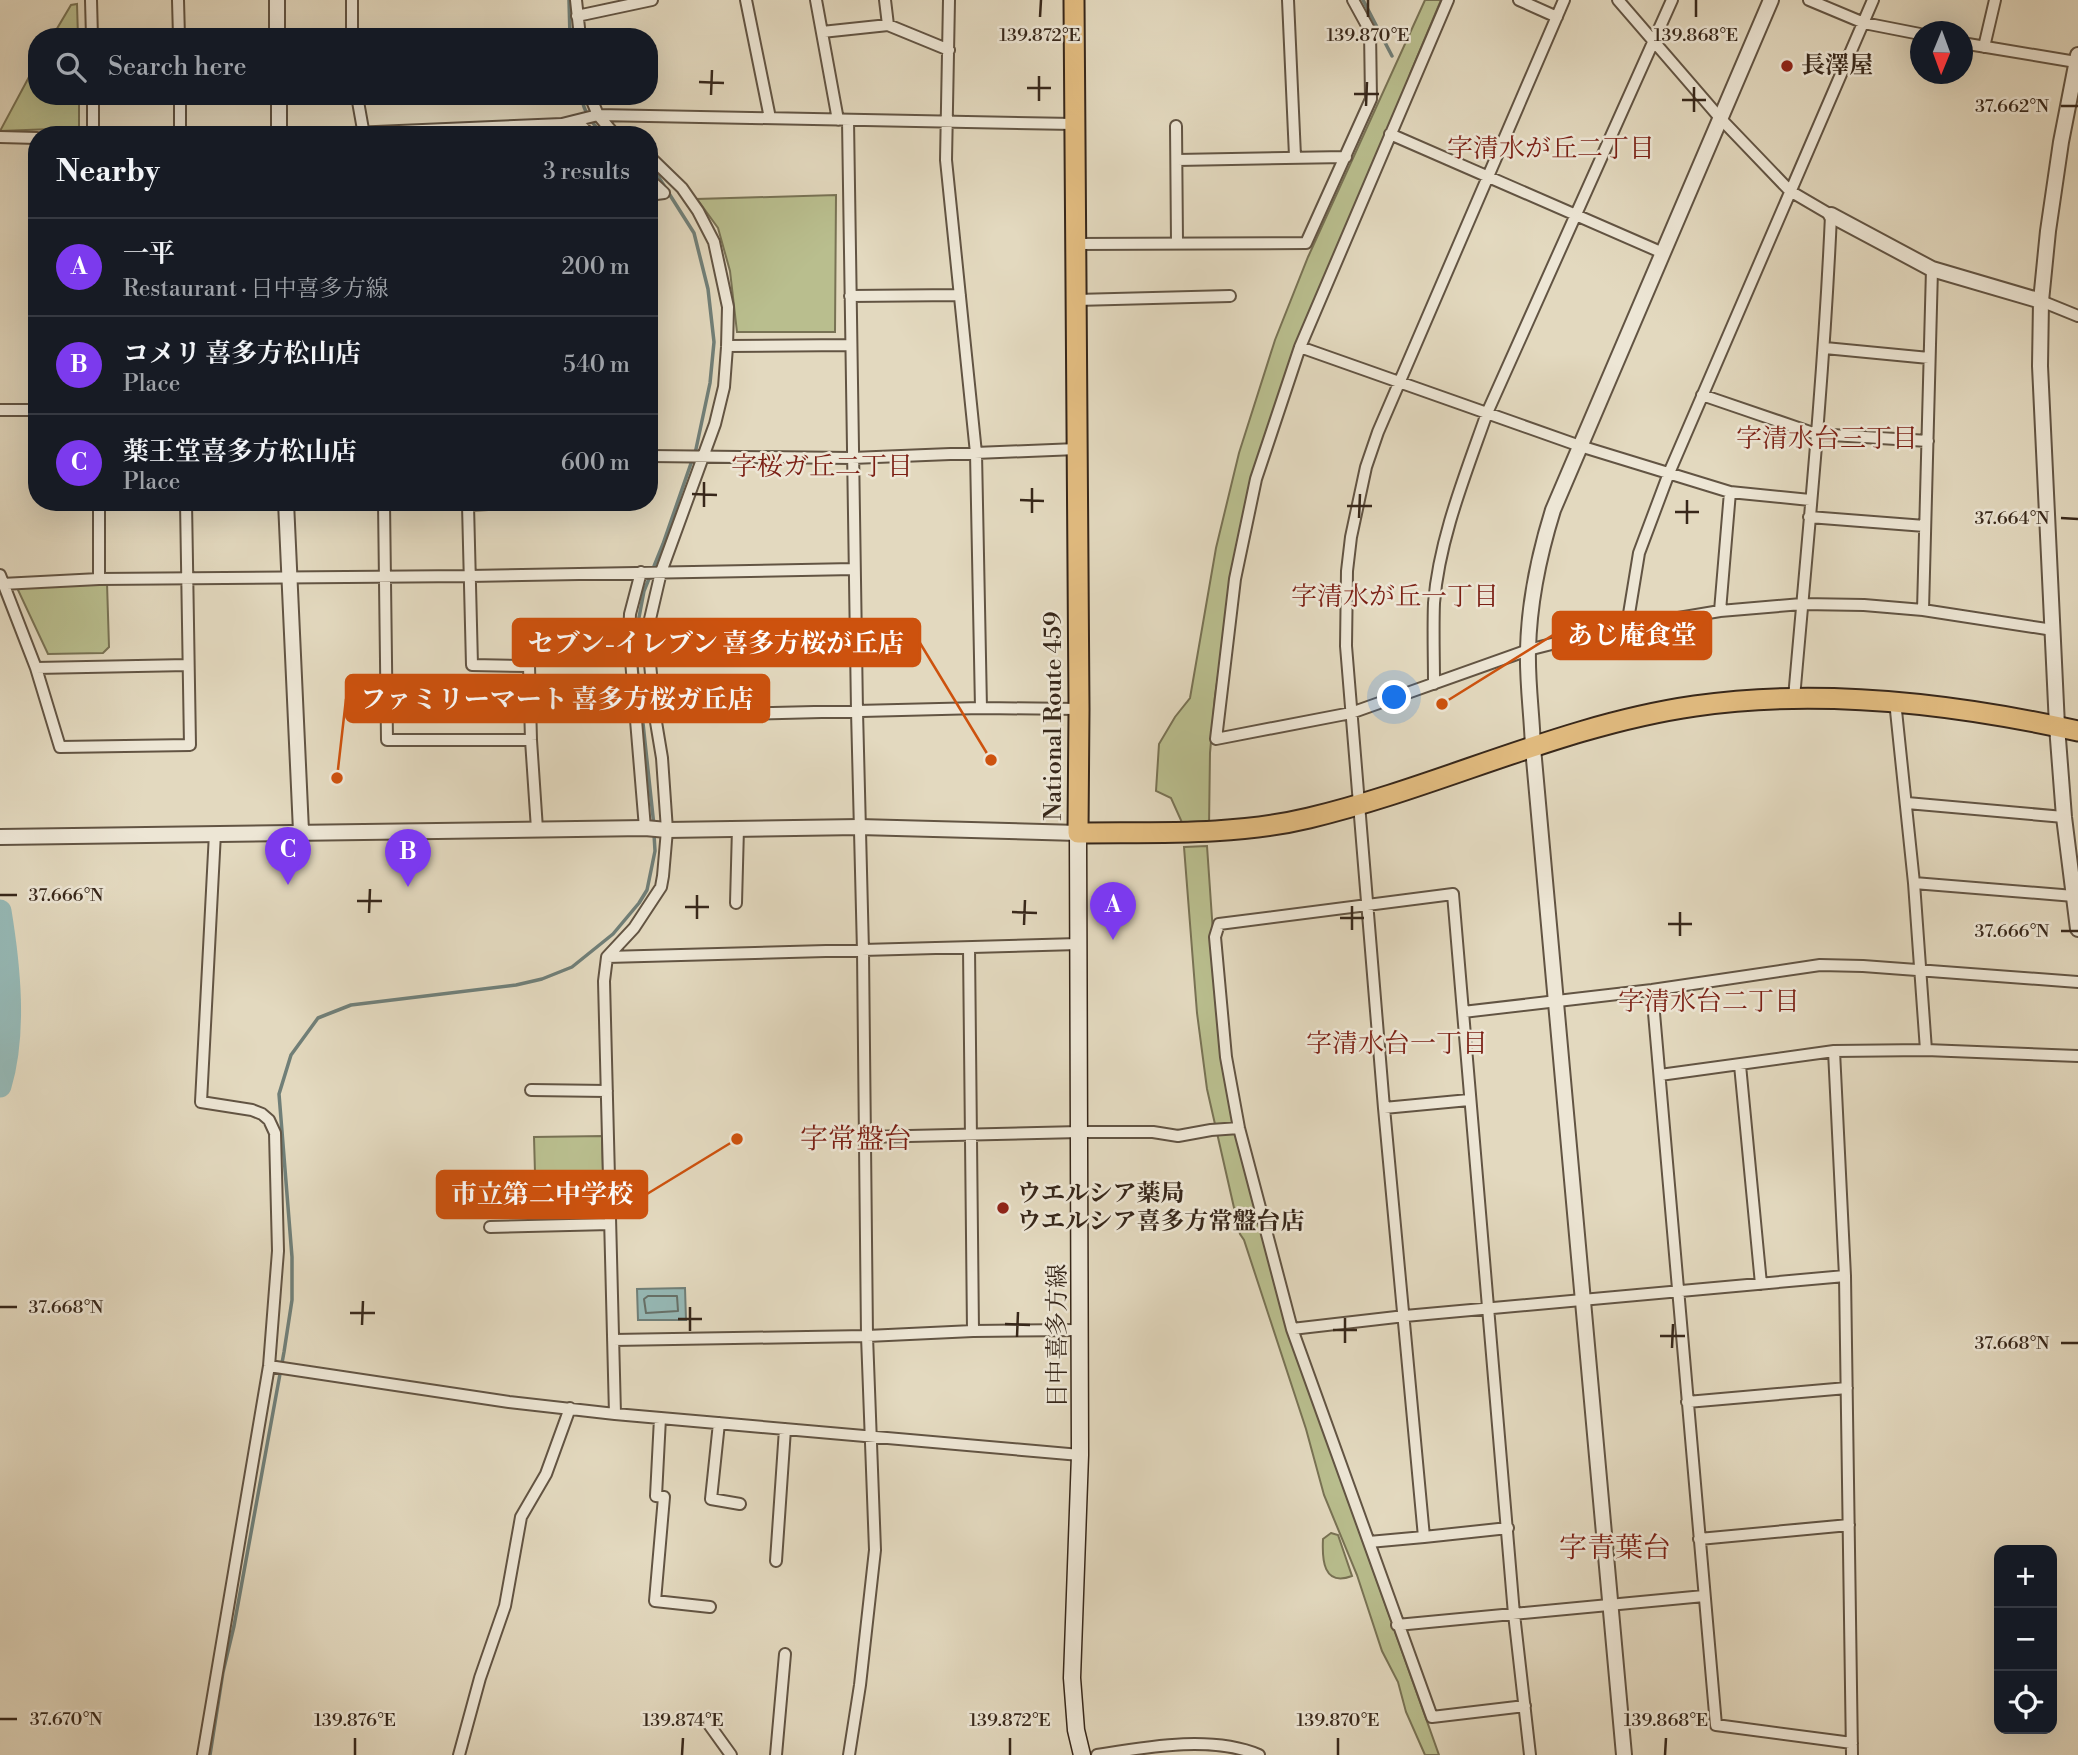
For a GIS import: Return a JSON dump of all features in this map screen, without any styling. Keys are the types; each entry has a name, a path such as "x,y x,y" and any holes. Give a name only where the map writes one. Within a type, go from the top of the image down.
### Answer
{"highway":[{"name":"National Route 459","path":"1074,0 1078,833 1196,832 1306,819 1358,806 1533,748 1622,722 1695,706 1794,698 1895,701 2078,731"}],"main road":[{"name":"日中喜多方線","path":"1078,833 1080,1455 1072,1678 1076,1730 1082,1755"}],"street":[{"path":"91,0 92,28"},
{"path":"178,0 179,28"},
{"path":"277,0 277,28"},
{"path":"352,0 352,28"},
{"path":"576,0 579,28"},
{"path":"577,16 653,0"},
{"path":"746,0 769,118"},
{"path":"816,0 843,120 850,296 863,951 867,1336 873,1437 875,1550 849,1755"},
{"path":"885,0 888,25"},
{"path":"949,0 946,160 976,453 981,708"},
{"path":"1288,0 1295,156"},
{"path":"1076,243 1306,243 1371,99 1370,31 1353,0"},
{"path":"1448,0 1300,347 1256,479 1236,579 1216,739 1351,713 1528,650 1627,626 1720,611 1802,604 1864,605 1923,610 2053,629"},
{"path":"1520,0 1557,17"},
{"path":"1424,1537 1384,1108 1346,646 1351,537 1366,467 1399,381 1564,0"},
{"path":"1618,0 1720,118 1790,191 1932,269 2041,301 2078,316"},
{"path":"1434,684 1434,602 1444,548 1463,481 1487,413 1672,0"},
{"path":"1624,1755 1533,748 1528,650 1544,539 1553,510 1770,0"},
{"path":"1809,0 1864,23 1910,32"},
{"path":"1627,626 1639,553 1669,473 1874,0"},
{"path":"1984,47 1995,0"},
{"path":"822,32 888,25 949,50"},
{"path":"1973,45 2077,58 2051,206 2041,301 2040,366 2057,726 2064,817 2078,929"},
{"path":"93,105 93,126"},
{"path":"180,105 180,126"},
{"path":"279,105 279,126"},
{"path":"359,105 363,126"},
{"path":"594,105 598,116 607,126"},
{"path":"518,126 562,124 598,116 1074,124"},
{"path":"577,121 582,126"},
{"path":"1176,126 1177,242"},
{"path":"1390,134 1663,253"},
{"path":"0,137 28,138"},
{"path":"1177,160 1346,157"},
{"path":"615,1414 604,981 607,957 635,928 661,887 667,830 662,758 647,645 650,613 661,572 715,424 724,387 727,346 727,307 714,242 682,188 658,165"},
{"path":"1794,698 1825,348 1831,215"},
{"path":"1923,610 1932,269"},
{"path":"850,296 960,295"},
{"path":"1076,300 1230,296"},
{"path":"727,346 851,345"},
{"path":"1300,347 1580,446 1730,492 1810,500"},
{"path":"1825,348 1929,358"},
{"path":"1703,396 1816,434 1928,441"},
{"path":"0,410 28,410"},
{"path":"658,456 852,458 1077,449"},
{"path":"1720,611 1730,492"},
{"path":"99,511 99,579"},
{"path":"186,511 187,579 188,665 190,745 60,747 36,668 1,580 187,579 288,576 469,576 854,569"},
{"path":"286,511 301,831"},
{"path":"384,511 387,740 531,740"},
{"path":"468,511 472,665 529,666 537,829"},
{"path":"1808,517 1925,526"},
{"path":"640,572 630,614 629,636 645,828"},
{"path":"36,668 188,665"},
{"path":"1895,701 1907,803 1926,1050"},
{"path":"655,716 981,708 1079,709"},
{"path":"1907,803 2064,817"},
{"path":"0,837 301,831 859,827 1078,833"},
{"path":"736,903 738,828"},
{"path":"203,1755 269,1366 278,1251 275,1133 269,1120 252,1110 201,1102 215,833"},
{"path":"1914,883 2074,896"},
{"path":"1525,1706 1432,1717 1292,1329 1239,1128 1226,1057 1215,937 1219,924 1453,894 1514,1614 1525,1706 1530,1755"},
{"path":"607,957 1078,944"},
{"path":"968,948 973,1331"},
{"path":"1463,1012 1558,1003 1820,965 2078,982"},
{"path":"1653,990 1686,1402 1716,1725 1852,1743"},
{"path":"1660,1075 1834,1051 1926,1050 2078,1056"},
{"path":"1834,1051 1845,1276 1852,1755"},
{"path":"1740,1065 1761,1284"},
{"path":"531,1090 607,1091"},
{"path":"1384,1108 1469,1100"},
{"path":"865,1138 1080,1132 1153,1132 1178,1136 1239,1128"},
{"path":"490,1227 610,1224"},
{"path":"1292,1329 1405,1316 1845,1276"},
{"path":"613,1340 1080,1329"},
{"path":"269,1366 509,1402 615,1414 1080,1455"},
{"path":"1686,1402 1847,1388"},
{"path":"459,1755 480,1678 505,1606 521,1517 547,1474 570,1408"},
{"path":"660,1418 656,1496 664,1497 655,1601 710,1607"},
{"path":"719,1423 711,1499 740,1504"},
{"path":"776,1561 785,1429"},
{"path":"1699,1539 1849,1525"},
{"path":"1368,1542 1508,1528"},
{"path":"1397,1626 1704,1596"},
{"path":"776,1755 785,1654"},
{"path":"708,1723 731,1755"},
{"path":"1097,1755 1165,1745 1218,1745 1259,1755"}],"green space":[{"path":"1425,0 1441,0 1410,74 1408,86 1295,353 1230,596 1215,696 1210,753 1209,827 1184,827 1171,798 1156,791 1159,744 1190,698 1216,548 1239,453 1275,340 1308,257"},
{"path":"77,4 78,28 57,28 71,5"},
{"path":"28,79 28,105 79,105 79,126 28,126 28,130 0,131"},
{"path":"836,195 835,332 737,332 730,271 718,228 697,199"},
{"path":"107,583 109,647 103,653 48,654 18,590 22,586"},
{"path":"1207,846 1220,1034 1284,1320 1439,1755 1425,1755 1406,1712 1398,1682 1382,1651 1357,1575 1324,1495 1306,1429 1240,1234 1207,1089 1197,1013 1184,847"},
{"path":"602,1136 604,1208 536,1209 534,1137"},
{"path":"1331,1533 1338,1535 1352,1576 1335,1578 1326,1569 1323,1539"}],"water":[{"path":"685,1288 686,1320 638,1320 637,1289"}],"waterway":[{"path":"569,0 570,28"},
{"path":"1363,0 1392,56"},
{"path":"583,105 595,126"},
{"path":"654,826 636,658 637,628 644,591 696,449 710,383 714,342 708,289 694,233 658,176"},
{"path":"210,1755 292,1300 292,1257 279,1094 291,1055 318,1018 351,1005 516,985 542,979 572,967 613,934 639,903 647,890 655,851 654,834"},
{"path":"0,911 9,999 8,1044 0,1086"}],"place":[{"name":"長澤屋","path":"1787,66"},
{"name":"あじ庵食堂","path":"1442,704"},
{"name":"セブン-イレブン 喜多方桜が丘店","path":"991,760"},
{"name":"ファミリーマート 喜多方桜ガ丘店","path":"337,778"},
{"name":"薬王堂喜多方松山店","path":"288,885"},
{"name":"コメリ 喜多方松山店","path":"408,887"},
{"name":"一平","path":"1113,940"},
{"name":"市立第二中学校","path":"737,1139"},
{"name":"ウエルシア薬局 ウエルシア喜多方常盤台店","path":"1003,1208"}],"district":[{"name":"字清水が丘二丁目","path":"1551,149"},
{"name":"字清水台三丁目","path":"1827,439"},
{"name":"字桜ガ丘二丁目","path":"822,467"},
{"name":"字清水が丘一丁目","path":"1395,597"},
{"name":"字清水台二丁目","path":"1709,1002"},
{"name":"字清水台一丁目","path":"1397,1044"},
{"name":"字常盤台","path":"856,1139"},
{"name":"字青葉台","path":"1615,1548"}]}
